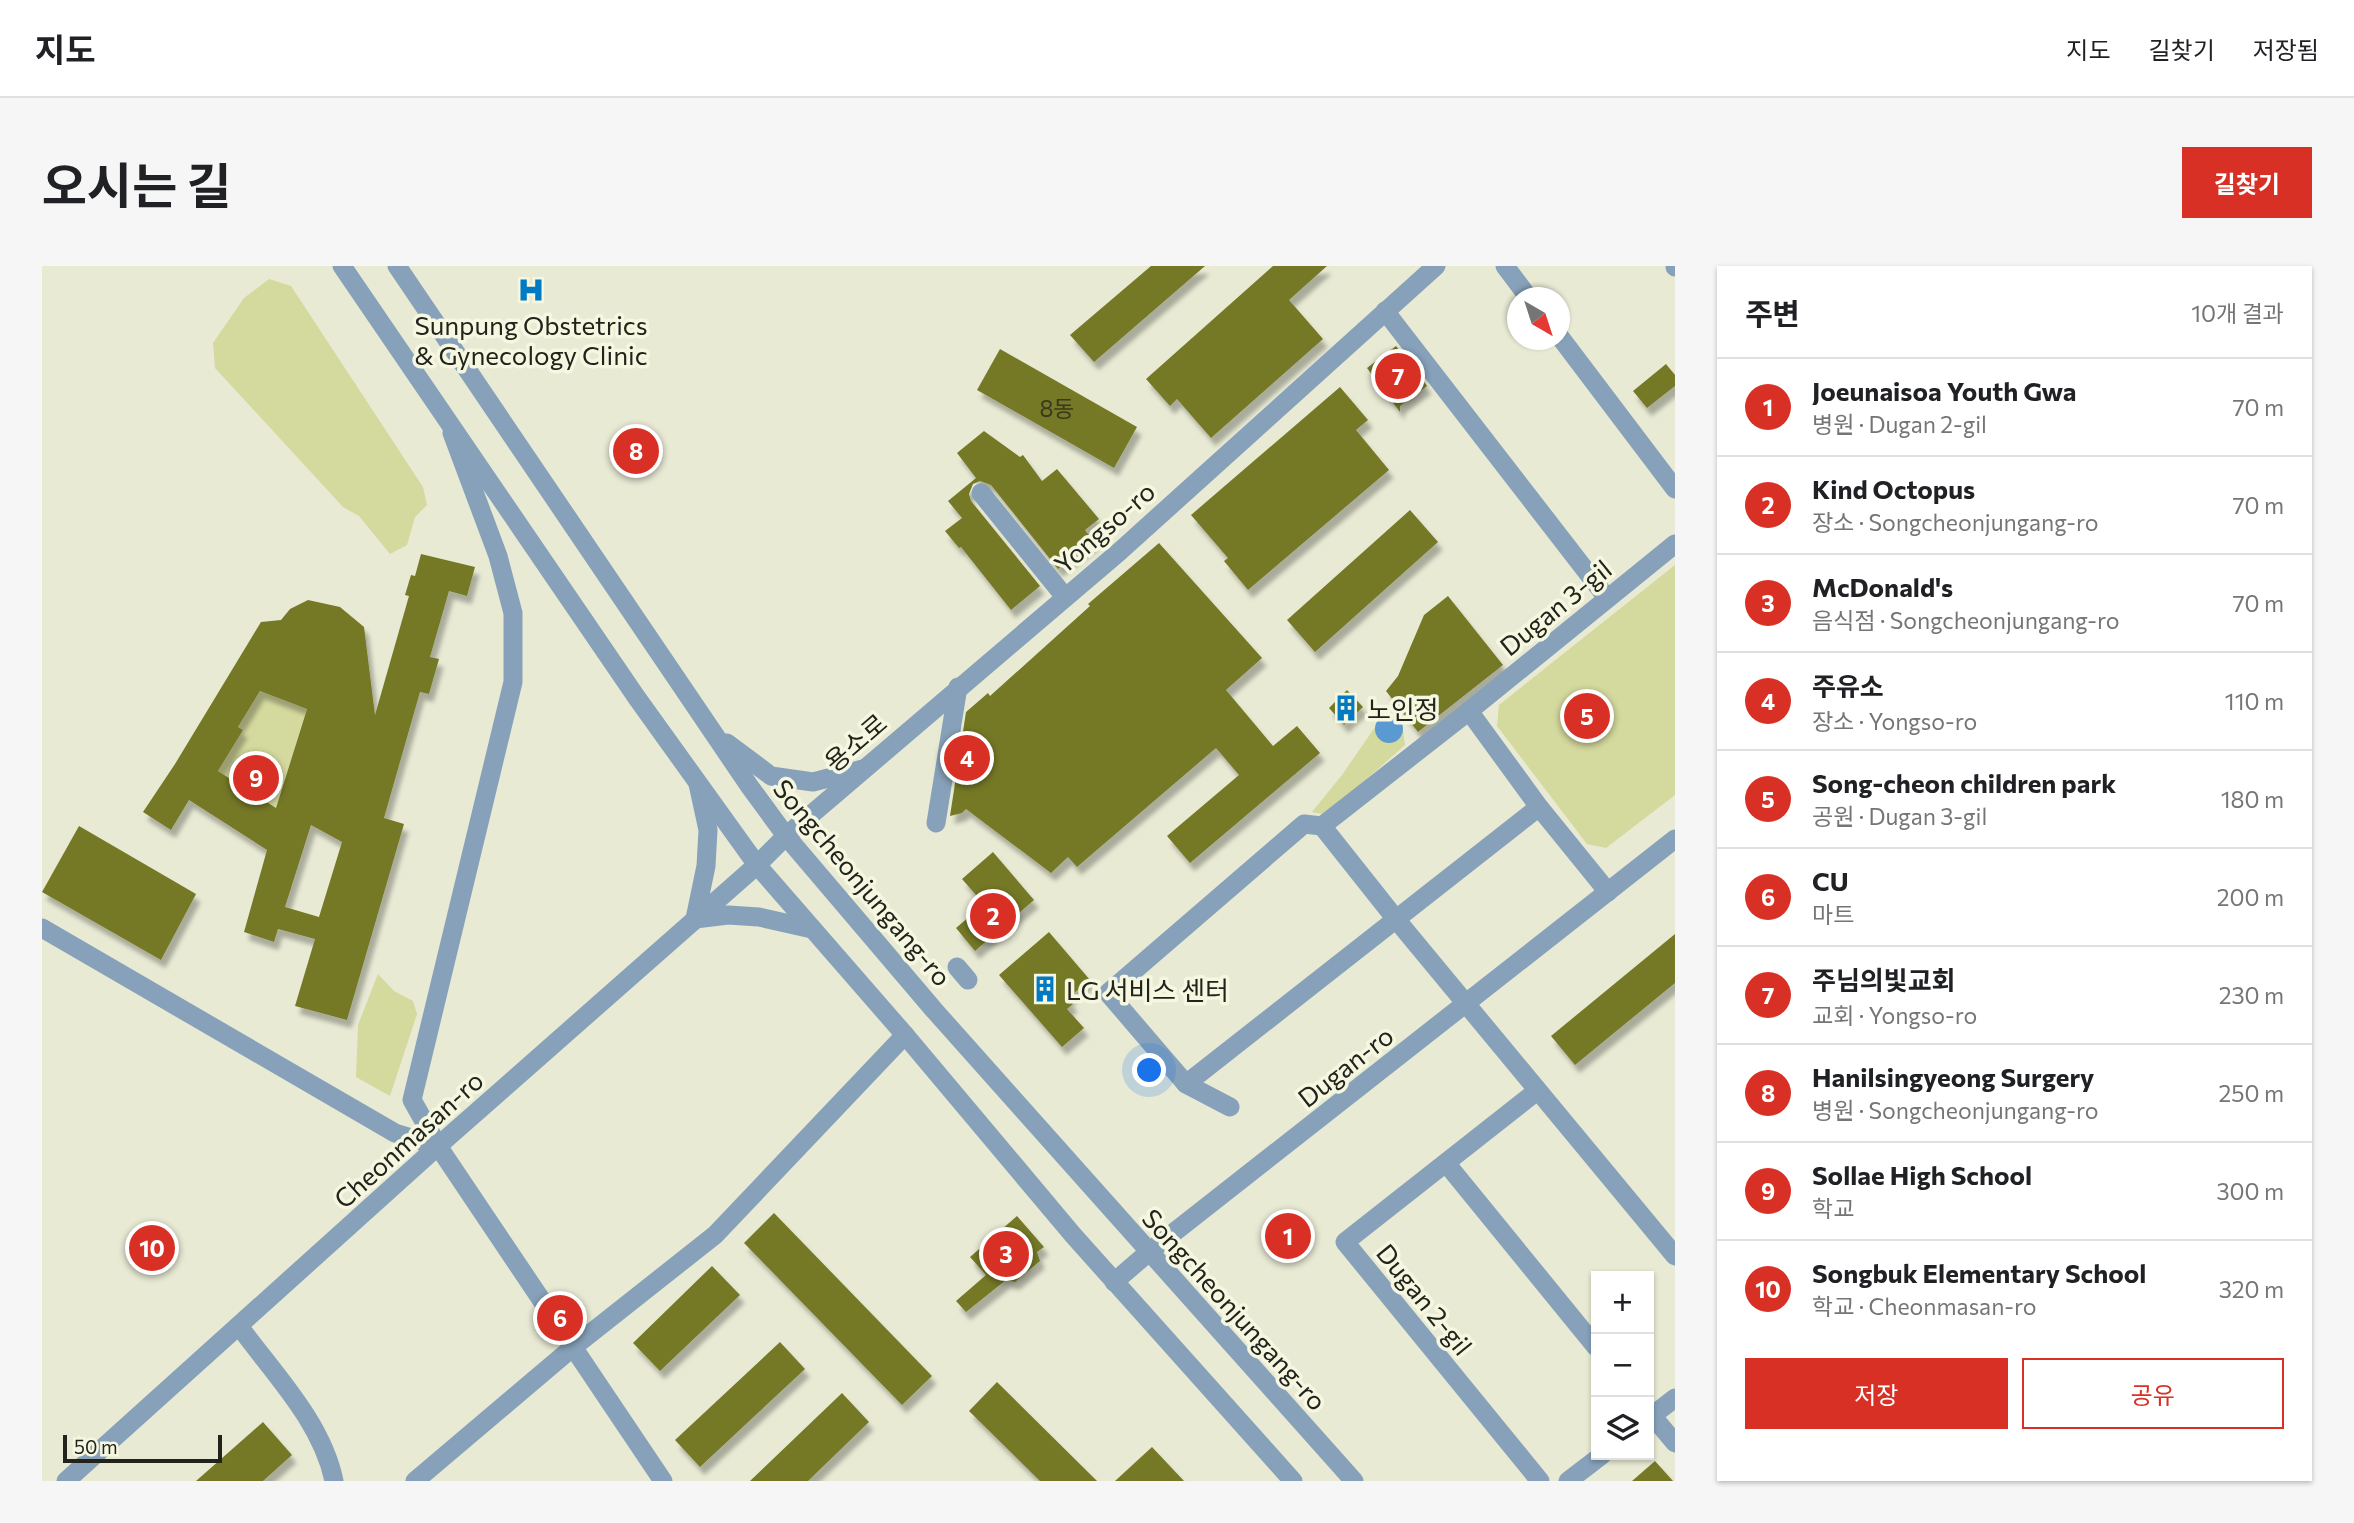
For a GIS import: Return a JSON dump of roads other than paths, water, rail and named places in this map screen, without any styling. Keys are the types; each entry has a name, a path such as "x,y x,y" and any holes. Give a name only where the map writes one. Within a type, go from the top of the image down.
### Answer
{"street":[{"path":"342,266 637,698 757,865 1114,1282 1293,1481"},
{"name":"Songcheonjungang-ro","path":"397,266 713,733 786,836 934,1010 1354,1481"},
{"name":"Yongso-ro","path":"958,687 1119,552 1436,266"},
{"path":"1505,266 1521,287"},
{"path":"1385,311 1607,598"},
{"path":"1569,350 1675,489"},
{"path":"450,426 498,556 513,612 513,682 412,1100 438,1146 663,1481"},
{"path":"981,493 1065,597"},
{"name":"Dugan 3-gil","path":"1322,826 1675,544"},
{"path":"936,824 958,687"},
{"name":"용소로","path":"786,836 958,687"},
{"path":"1469,711 1539,807 1608,892"},
{"path":"713,733 771,776 813,782 863,769"},
{"path":"698,784 708,830 706,866 695,919 728,915 749,916 812,929"},
{"path":"1186,1084 1539,807"},
{"path":"1230,1107 1186,1084 1108,993 1304,824 1322,826 1675,1256"},
{"name":"Cheonmasan-ro","path":"66,1481 438,1146 757,865 786,836"},
{"name":"Dugan-ro","path":"1114,1282 1675,839"},
{"path":"42,929 395,1133 438,1146"},
{"path":"415,1481 572,1348 715,1235 905,1035"},
{"name":"Dugan 2-gil","path":"1538,1091 1345,1242 1539,1481"},
{"path":"1446,1163 1591,1341"},
{"path":"239,1326 309,1420 329,1458 334,1481"},
{"path":"1654,1412 1675,1398"},
{"path":"1654,1419 1675,1443"},
{"path":"1568,1481 1595,1460"}],"water":[{"path":"1389,715 1399,719 1403,729 1399,739 1389,743 1379,739 1375,729 1379,719"}],"place":[{"name":"Sunpung Obstetrics & Gynecology Clinic","path":"531,290"},
{"name":"주님의빛교회","path":"1398,376"},
{"name":"Hanilsingyeong Surgery","path":"636,451"},
{"name":"노인정","path":"1346,708"},
{"name":"Song-cheon children park","path":"1587,716"},
{"name":"주유소","path":"967,758"},
{"name":"Sollae High School","path":"256,778"},
{"name":"Kind Octopus","path":"993,916"},
{"name":"LG 서비스 센터","path":"1045,989"},
{"name":"Joeunaisoa Youth Gwa","path":"1288,1236"},
{"name":"Songbuk Elementary School","path":"152,1248"},
{"name":"McDonald's","path":"1006,1254"},
{"name":"CU","path":"560,1318"}]}
